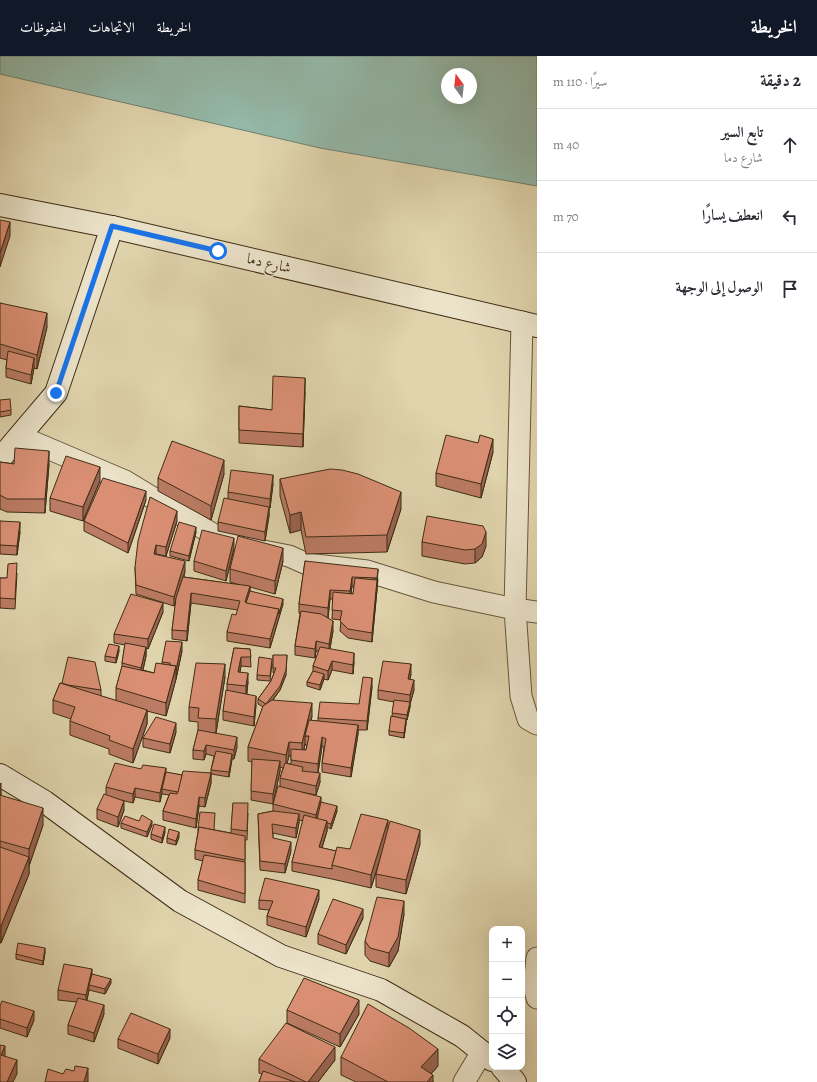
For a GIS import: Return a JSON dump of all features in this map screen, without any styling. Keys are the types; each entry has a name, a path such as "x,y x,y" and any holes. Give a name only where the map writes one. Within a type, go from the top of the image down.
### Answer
{"street":[{"name":"شارع دما","path":"0,205 112,226 530,324"},
{"path":"0,459 56,393 112,226"},
{"path":"530,324 515,609 522,696 528,719 537,724"},
{"path":"19,436 125,481 211,533 216,539 289,556 308,564 367,572 434,592 515,609 537,612"},
{"path":"0,776 45,802 180,901 281,956 381,990 462,1036 487,1056 464,1082"},
{"path":"537,958 534,986 537,998"},
{"path":"505,1070 515,1082"}],"shaded area":[{"path":"0,56 537,56 537,186 320,148 0,74"}],"building":[{"path":"0,220 10,222 0,253"},
{"path":"0,303 47,313 37,355 0,344"},
{"path":"8,351 34,358 31,375 6,368"},
{"path":"273,376 305,378 303,434 239,430 239,406 272,410"},
{"path":"10,399 11,410 0,412 0,400"},
{"path":"446,435 478,443 480,435 493,439 481,484 436,473"},
{"path":"172,441 224,460 211,506 158,478"},
{"path":"15,448 49,451 45,499 7,499 0,495 0,462 14,464"},
{"path":"66,456 100,467 83,507 50,498"},
{"path":"330,469 358,474 401,492 387,535 306,537 301,512 290,515 280,479"},
{"path":"231,470 273,475 270,499 228,492"},
{"path":"103,478 146,491 128,543 84,521"},
{"path":"150,497 177,511 166,547 156,545 154,554 185,561 174,597 136,585 135,567 138,541"},
{"path":"224,498 269,507 265,532 218,522"},
{"path":"427,516 483,526 486,532 482,544 475,549 465,550 422,542"},
{"path":"0,521 20,522 17,546 0,545"},
{"path":"179,522 196,527 189,556 170,551"},
{"path":"202,530 234,538 226,571 194,561"},
{"path":"238,536 283,548 275,581 230,569"},
{"path":"305,561 378,569 377,578 352,577 350,591 330,590 328,608 299,604"},
{"path":"17,563 15,599 0,598 0,578 7,578 8,564"},
{"path":"183,577 250,586 245,602 279,609 270,639 227,632 232,614 236,615 240,601 191,593 187,631 172,630 176,598"},
{"path":"355,578 377,580 372,633 348,629 340,621 342,611 332,610 333,592 353,594"},
{"path":"250,591 283,599 279,614 279,609 246,603"},
{"path":"131,594 163,603 148,639 114,634"},
{"path":"301,611 321,614 333,621 329,644 316,641 315,649 295,646"},
{"path":"166,641 182,642 176,670 176,666 170,665 170,663 162,662"},
{"path":"125,643 146,647 141,668 122,663"},
{"path":"109,644 119,646 116,658 105,656"},
{"path":"320,647 354,653 353,665 332,661 328,671 313,666"},
{"path":"234,648 250,649 251,657 241,657 238,672 248,673 246,686 227,684"},
{"path":"273,655 287,655 286,670 280,686 266,704 258,699 271,681 276,668 273,668"},
{"path":"68,657 95,662 101,690 62,683"},
{"path":"259,657 272,659 270,676 257,675"},
{"path":"383,661 411,664 408,679 414,680 410,695 378,690"},
{"path":"156,663 176,666 166,703 116,688 122,666 154,673"},
{"path":"196,663 225,664 216,719 198,718 199,708 189,707"},
{"path":"313,671 324,674 320,685 307,682"},
{"path":"363,677 372,678 367,721 318,718 320,702 359,704"},
{"path":"60,683 147,710 133,749 109,740 110,736 70,721 75,707 53,700"},
{"path":"226,690 256,696 254,717 223,711"},
{"path":"272,700 312,703 302,743 289,742 286,755 248,747 263,706"},
{"path":"394,700 410,702 407,715 392,713"},
{"path":"391,716 406,719 404,733 389,731"},
{"path":"156,717 176,723 170,744 143,738"},
{"path":"309,720 358,725 351,768 322,763 326,739 322,737 318,764 291,760 291,749 306,750 309,736 305,736"},
{"path":"198,730 237,737 234,750 206,745 204,751 193,750"},
{"path":"216,751 232,754 229,772 211,770"},
{"path":"252,759 280,761 273,794 251,791"},
{"path":"115,763 141,769 143,765 166,768 160,793 135,788 133,794 106,787"},
{"path":"285,763 303,767 302,771 320,773 316,786 280,778"},
{"path":"183,771 211,773 205,798 199,797 196,819 163,811 170,793 177,794"},
{"path":"166,772 182,775 178,792 162,789"},
{"path":"278,786 321,797 316,815 273,804"},
{"path":"104,794 124,801 118,817 97,809"},
{"path":"0,795 43,808 29,849 0,841"},
{"path":"321,802 337,806 331,824 327,823 327,821 317,819"},
{"path":"233,803 248,803 247,831 231,829"},
{"path":"273,811 299,814 296,828 272,824 273,838 291,842 285,864 260,861 258,814"},
{"path":"200,812 215,813 214,830 198,828"},
{"path":"361,814 388,820 371,875 332,865 337,847 350,849"},
{"path":"142,815 152,821 147,832 121,823 125,816 139,821"},
{"path":"304,815 327,821 319,847 336,851 332,869 292,862"},
{"path":"390,821 420,830 406,880 376,874"},
{"path":"154,824 165,827 162,838 151,834"},
{"path":"199,827 245,836 245,860 195,850"},
{"path":"169,829 179,832 176,841 167,838"},
{"path":"0,847 29,857 1,926 0,926"},
{"path":"204,855 245,862 245,894 198,880"},
{"path":"265,878 319,890 306,927 267,916 273,901 259,900"},
{"path":"377,897 404,901 398,937 389,953 370,948 365,941"},
{"path":"333,899 363,909 346,945 318,934"},
{"path":"18,943 45,948 43,961 16,954"},
{"path":"64,964 92,969 86,995 58,990"},
{"path":"92,974 111,979 105,989 89,985"},
{"path":"304,978 359,1000 340,1034 287,1010"},
{"path":"78,998 104,1005 94,1033 68,1025"},
{"path":"2,1001 34,1011 27,1028 0,1019 0,1006"},
{"path":"368,1004 409,1028 438,1049 421,1067 433,1075 427,1082 388,1082 341,1057"},
{"path":"131,1013 170,1029 158,1054 118,1039"},
{"path":"286,1023 335,1047 308,1082 259,1059"},
{"path":"0,1045 5,1046 1,1055 17,1060 7,1082 0,1082"},
{"path":"75,1066 88,1068 84,1082 45,1082 48,1069 63,1074 66,1069 74,1071"},
{"path":"263,1071 295,1082 259,1082"}],"route":[{"path":"56,393 112,226 218,251"}]}
